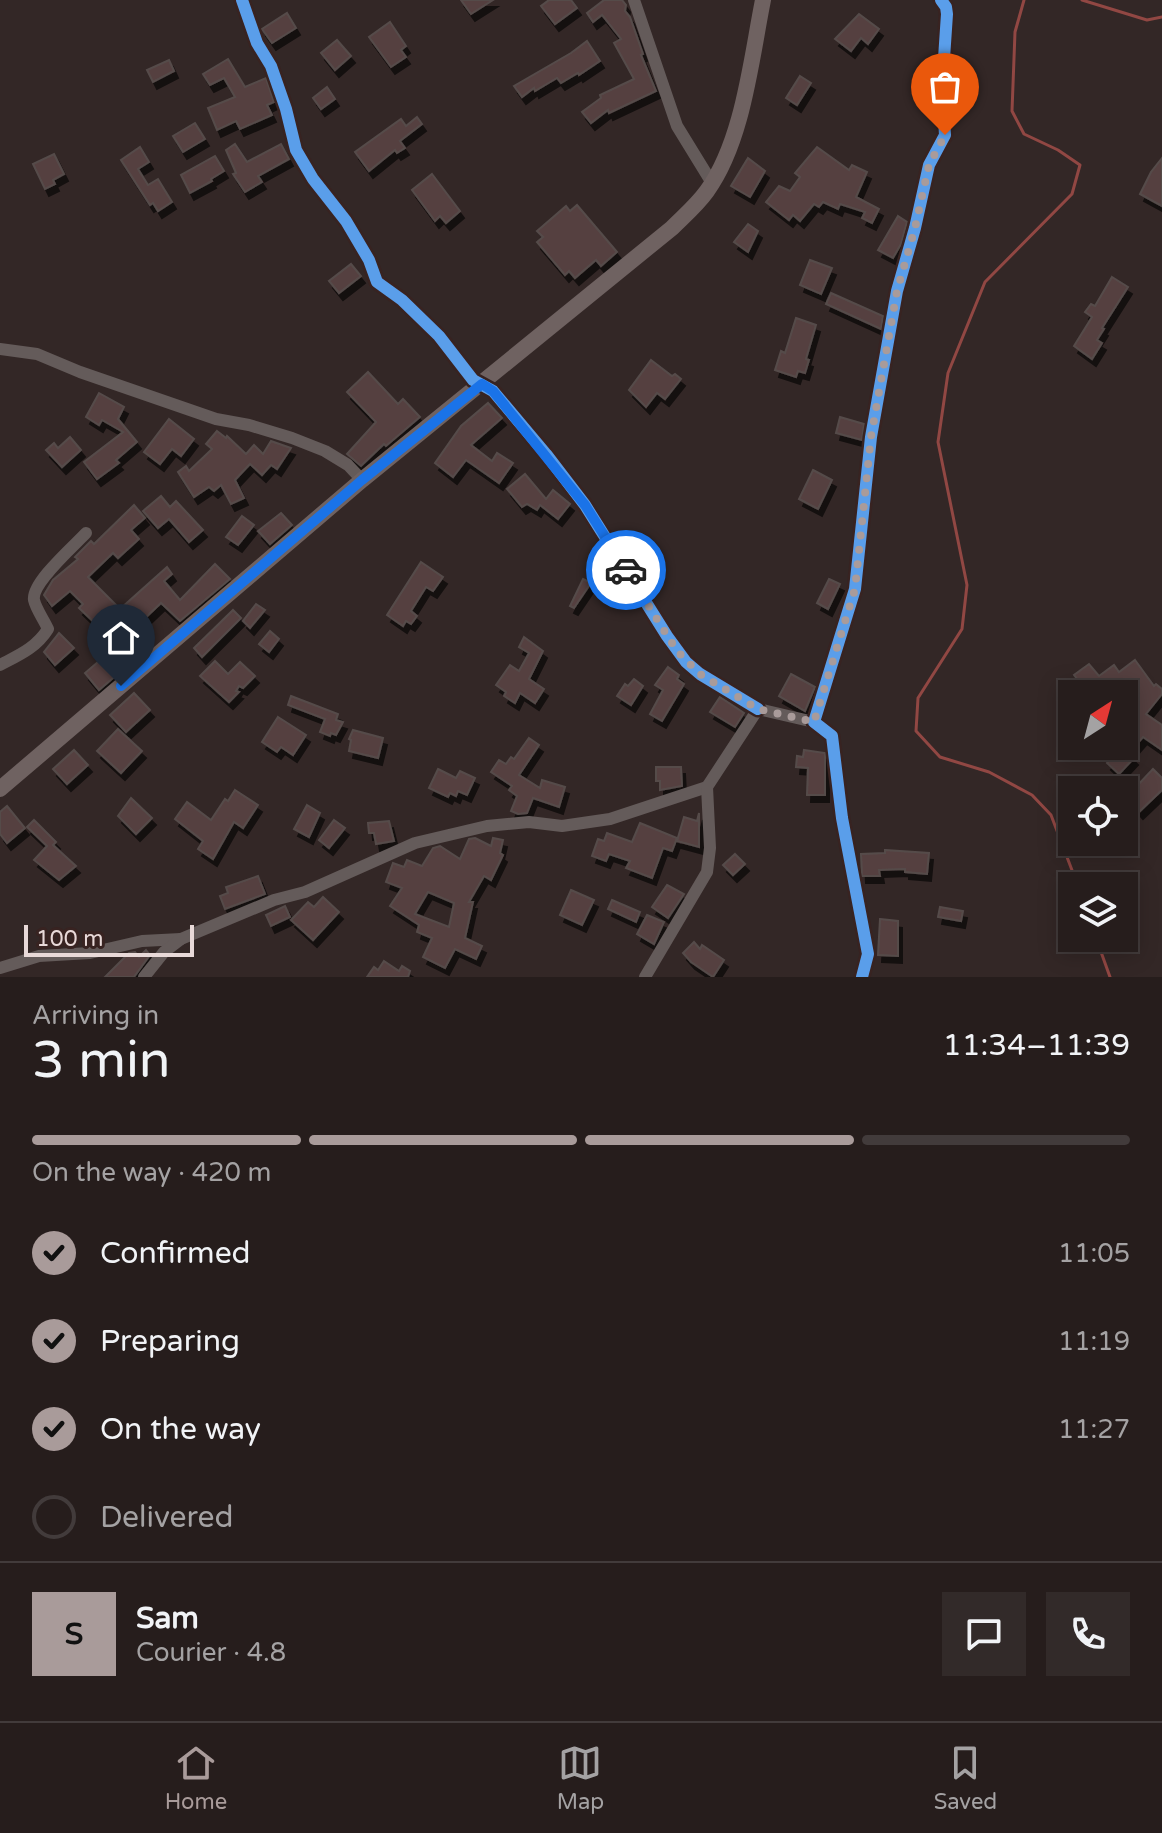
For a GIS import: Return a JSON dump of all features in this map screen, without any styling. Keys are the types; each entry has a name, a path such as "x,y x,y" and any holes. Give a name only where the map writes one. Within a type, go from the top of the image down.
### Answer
{"main road":[{"path":"0,789 362,480 672,228 696,205 712,183 733,136 763,0"}],"street":[{"path":"242,0 257,43 276,80 296,150 313,179 346,221 369,260 377,282 424,320 467,374 502,401 585,505 677,651 700,674 758,709 814,722 832,736 842,818 868,954 862,977"},
{"path":"634,0 677,126 712,183"},
{"path":"814,722 855,589 871,437 897,291 929,165 945,135 942,88 947,14 941,0"},
{"path":"0,349 37,354 216,419 292,438 325,451 348,465 362,480"},
{"path":"0,665 31,649 42,639 48,629 34,602 34,594 86,533"},
{"path":"645,977 707,872 710,848 707,787 758,709"},
{"path":"144,977 164,952 181,939 274,900 305,892 415,843 487,826 529,822 562,826 610,819 707,787"},
{"path":"0,968 39,956 90,953 142,941 181,939"}],"building":[{"path":"461,0 493,0 471,14"},
{"path":"549,0 571,0 577,8 555,24 541,6"},
{"path":"604,0 622,0 626,5 625,11 630,17 656,91 609,113 608,110 591,123 582,112 601,98 600,95 634,79 614,43 621,39 602,15 593,22 587,13"},
{"path":"287,13 296,28 272,43 262,29"},
{"path":"859,14 879,29 868,44 861,38 851,51 835,39"},
{"path":"390,22 406,46 401,50 406,57 391,67 369,37"},
{"path":"337,40 351,56 335,70 321,53"},
{"path":"587,41 600,61 579,75 561,83 557,78 522,97 514,86"},
{"path":"228,59 245,87 266,78 274,102 267,105 272,115 240,129 236,121 217,130 208,108 235,97 224,78 210,85 203,74"},
{"path":"169,60 174,71 153,82 147,70"},
{"path":"800,76 811,83 797,105 786,98"},
{"path":"327,87 335,99 321,109 313,98"},
{"path":"417,117 422,124 400,141 405,148 397,153 395,150 369,171 355,152 401,119 406,126"},
{"path":"195,123 205,139 183,152 173,136"},
{"path":"235,144 247,162 281,144 289,159 258,176 262,182 245,192 233,174 236,173 226,150"},
{"path":"140,147 149,162 138,169 148,185 158,179 172,202 158,211 153,203 150,205 121,160"},
{"path":"817,147 849,170 852,165 867,172 856,197 879,209 872,223 862,218 865,212 840,204 838,209 823,202 819,207 814,204 800,221 793,215 789,220 766,202 779,186 790,191 800,177 795,173"},
{"path":"54,154 64,174 45,189 33,164"},
{"path":"215,156 224,171 190,193 181,175"},
{"path":"748,158 765,171 750,197 731,186"},
{"path":"1162,158 1162,206 1140,194"},
{"path":"432,174 460,211 446,223 440,216 435,221 412,190"},
{"path":"577,205 617,252 601,266 596,260 575,278 569,271 565,275 537,242 543,237 537,231 566,206 570,211"},
{"path":"898,216 907,222 893,258 878,250"},
{"path":"748,224 758,231 748,252 734,242"},
{"path":"810,260 832,268 821,294 800,285"},
{"path":"351,264 361,276 339,293 329,281"},
{"path":"1112,277 1128,287 1102,328 1097,340 1102,343 1092,359 1074,346 1092,317 1085,312 1091,304 1095,306"},
{"path":"831,293 883,316 881,329 826,304"},
{"path":"796,318 816,325 805,373 798,371 796,377 775,370 781,351 785,353"},
{"path":"651,360 681,379 665,399 657,393 646,407 629,390"},
{"path":"368,372 398,404 403,399 420,417 361,466 347,454 376,422 347,392"},
{"path":"99,393 124,407 118,419 137,442 116,460 119,463 97,479 84,462 123,432 102,420 99,425 86,417"},
{"path":"488,403 502,418 471,445 492,461 497,453 513,463 499,483 466,460 453,477 435,463 461,426"},
{"path":"840,417 864,424 862,440 836,433"},
{"path":"169,419 194,439 181,456 172,449 160,464 144,452"},
{"path":"217,431 246,454 254,445 263,454 271,441 291,448 277,469 271,465 262,475 250,464 235,480 244,498 231,504 221,485 214,491 209,487 194,497 178,472 186,466 189,471 212,449 206,444"},
{"path":"70,437 81,450 62,467 46,450 54,443 58,448"},
{"path":"813,470 832,480 818,509 799,499"},
{"path":"525,474 546,499 553,490 570,504 558,519 540,505 537,510 527,504 522,507 507,489"},
{"path":"161,496 170,507 176,501 203,530 189,542 169,519 158,528 143,511"},
{"path":"134,505 145,518 131,530 139,539 118,558 113,553 88,577 120,609 167,567 172,574 164,581 180,600 215,564 230,579 180,621 161,603 141,622 137,618 125,634 116,627 111,633 101,625 99,627 79,608 83,604 70,591 52,606 44,595 53,580 78,559 75,557 91,541 94,544"},
{"path":"281,513 292,525 270,544 258,531"},
{"path":"242,516 254,525 238,545 226,537"},
{"path":"421,562 443,577 433,591 426,587 411,611 417,616 411,624 406,621 403,626 387,615"},
{"path":"583,579 591,583 574,608 570,606"},
{"path":"829,579 840,584 828,609 817,603"},
{"path":"256,604 265,610 250,628 243,621"},
{"path":"233,610 241,618 202,657 194,648"},
{"path":"270,631 279,639 269,652 259,644"},
{"path":"59,633 74,648 55,665 44,652"},
{"path":"524,637 543,651 529,679 544,689 535,703 520,693 515,703 504,696 506,692 496,685 510,665 519,671 529,653 519,647"},
{"path":"112,650 126,667 99,690 85,673"},
{"path":"1135,660 1154,686 1156,684 1162,689 1162,694 1146,714 1162,725 1162,750 1143,737 1138,743 1138,680 1078,680 1074,675 1089,664 1099,676 1114,665 1119,672"},
{"path":"215,661 228,674 240,662 255,676 243,688 239,686 236,691 239,692 229,702 200,676"},
{"path":"668,667 679,675 677,679 684,684 662,721 650,714 663,690 655,685"},
{"path":"791,674 815,687 805,711 779,696"},
{"path":"634,679 643,686 631,705 617,696 625,684 628,686"},
{"path":"134,693 150,710 126,732 110,715"},
{"path":"291,696 338,714 336,720 343,722 336,735 320,732 325,719 288,705"},
{"path":"720,697 744,713 735,727 710,712"},
{"path":"278,717 306,735 293,755 281,747 277,752 262,742"},
{"path":"118,729 142,751 121,773 97,751"},
{"path":"353,730 383,738 378,758 349,751"},
{"path":"529,738 539,745 519,775 540,788 542,780 565,787 559,807 533,798 527,813 518,814 511,811 517,796 509,790 512,786 491,772 499,760 506,764 511,757 514,759"},
{"path":"74,750 88,765 67,784 53,769"},
{"path":"804,750 825,753 825,795 807,795 808,768 796,767 797,756 803,757"},
{"path":"1110,760 1132,760 1119,774 1107,763"},
{"path":"656,767 681,767 682,786 660,790"},
{"path":"438,769 456,778 460,771 475,778 467,795 458,791 456,796 450,793 448,797 429,788"},
{"path":"1153,769 1162,778 1162,790 1139,812 1138,811 1138,785"},
{"path":"235,790 258,805 243,828 234,822 213,859 198,849 203,841 175,819 187,802 211,820"},
{"path":"131,798 152,818 136,834 118,816"},
{"path":"307,805 320,813 309,837 294,829"},
{"path":"7,806 25,828 7,843 0,834 0,812"},
{"path":"699,813 699,847 677,841 684,817 697,821"},
{"path":"34,820 56,842 53,845 76,866 59,880 34,860 47,846 27,827"},
{"path":"334,820 345,828 329,848 319,840"},
{"path":"389,821 394,841 376,844 374,833 369,833 368,823"},
{"path":"640,823 677,838 672,851 663,848 652,878 626,868 630,861 609,854 606,861 592,856 598,839 604,841 607,833 632,842"},
{"path":"475,838 491,846 493,838 503,840 500,853 503,855 491,880 484,876 469,902 473,902 465,938 482,946 476,959 455,949 445,968 423,957 432,938 417,932 419,925 390,906 402,888 386,882 393,863 404,867 407,860 422,866 433,848 440,846 460,859 469,839","holes":["428,892 454,903 449,927 415,914"]},
{"path":"885,850 929,853 927,874 905,872 905,869 879,870 880,876 862,876 861,854 885,853"},
{"path":"735,854 745,864 733,875 723,865"},
{"path":"258,876 265,894 225,909 220,896 228,893 226,887"},
{"path":"667,885 684,894 668,918 652,907"},
{"path":"571,890 594,900 582,925 560,915"},
{"path":"323,897 339,912 313,940 291,920 308,902 314,907"},
{"path":"612,900 640,912 636,922 608,909"},
{"path":"285,906 290,917 271,926 266,915"},
{"path":"940,907 963,911 961,921 938,917"},
{"path":"647,915 664,922 654,944 637,934"},
{"path":"880,919 898,921 898,956 878,955"},
{"path":"694,942 700,949 702,945 724,960 713,977 683,953"},
{"path":"146,950 150,955 134,977 105,977 129,953 135,952 139,957"},
{"path":"384,961 399,971 402,966 410,971 408,977 367,977 374,967 378,970"}],"waterway":[{"path":"1024,0 1015,32 1012,111 1024,134 1058,150 1080,165 1072,194 985,282 948,373 938,442 967,585 962,629 918,698 916,731 940,757 989,772 1032,795 1051,815 1073,872"},
{"path":"1082,0 1147,20 1162,17"},
{"path":"1101,952 1110,977"}],"cycle path":[{"path":"242,0 257,43 271,66 296,150 313,179 346,221 369,260 377,282 402,300 439,336 473,380 493,391 546,454 585,505 686,662 758,709"},
{"path":"862,977 868,954 842,818 832,736 814,722 855,589 871,437 897,291 929,165 945,135 942,88 947,14 941,0"}],"way so far":[{"path":"626,570 677,651 700,674 758,709 814,722 855,589 871,437 897,291 929,165 945,135"}],"route":[{"path":"121,686 362,480 482,384 493,391 566,479 626,570"}]}
